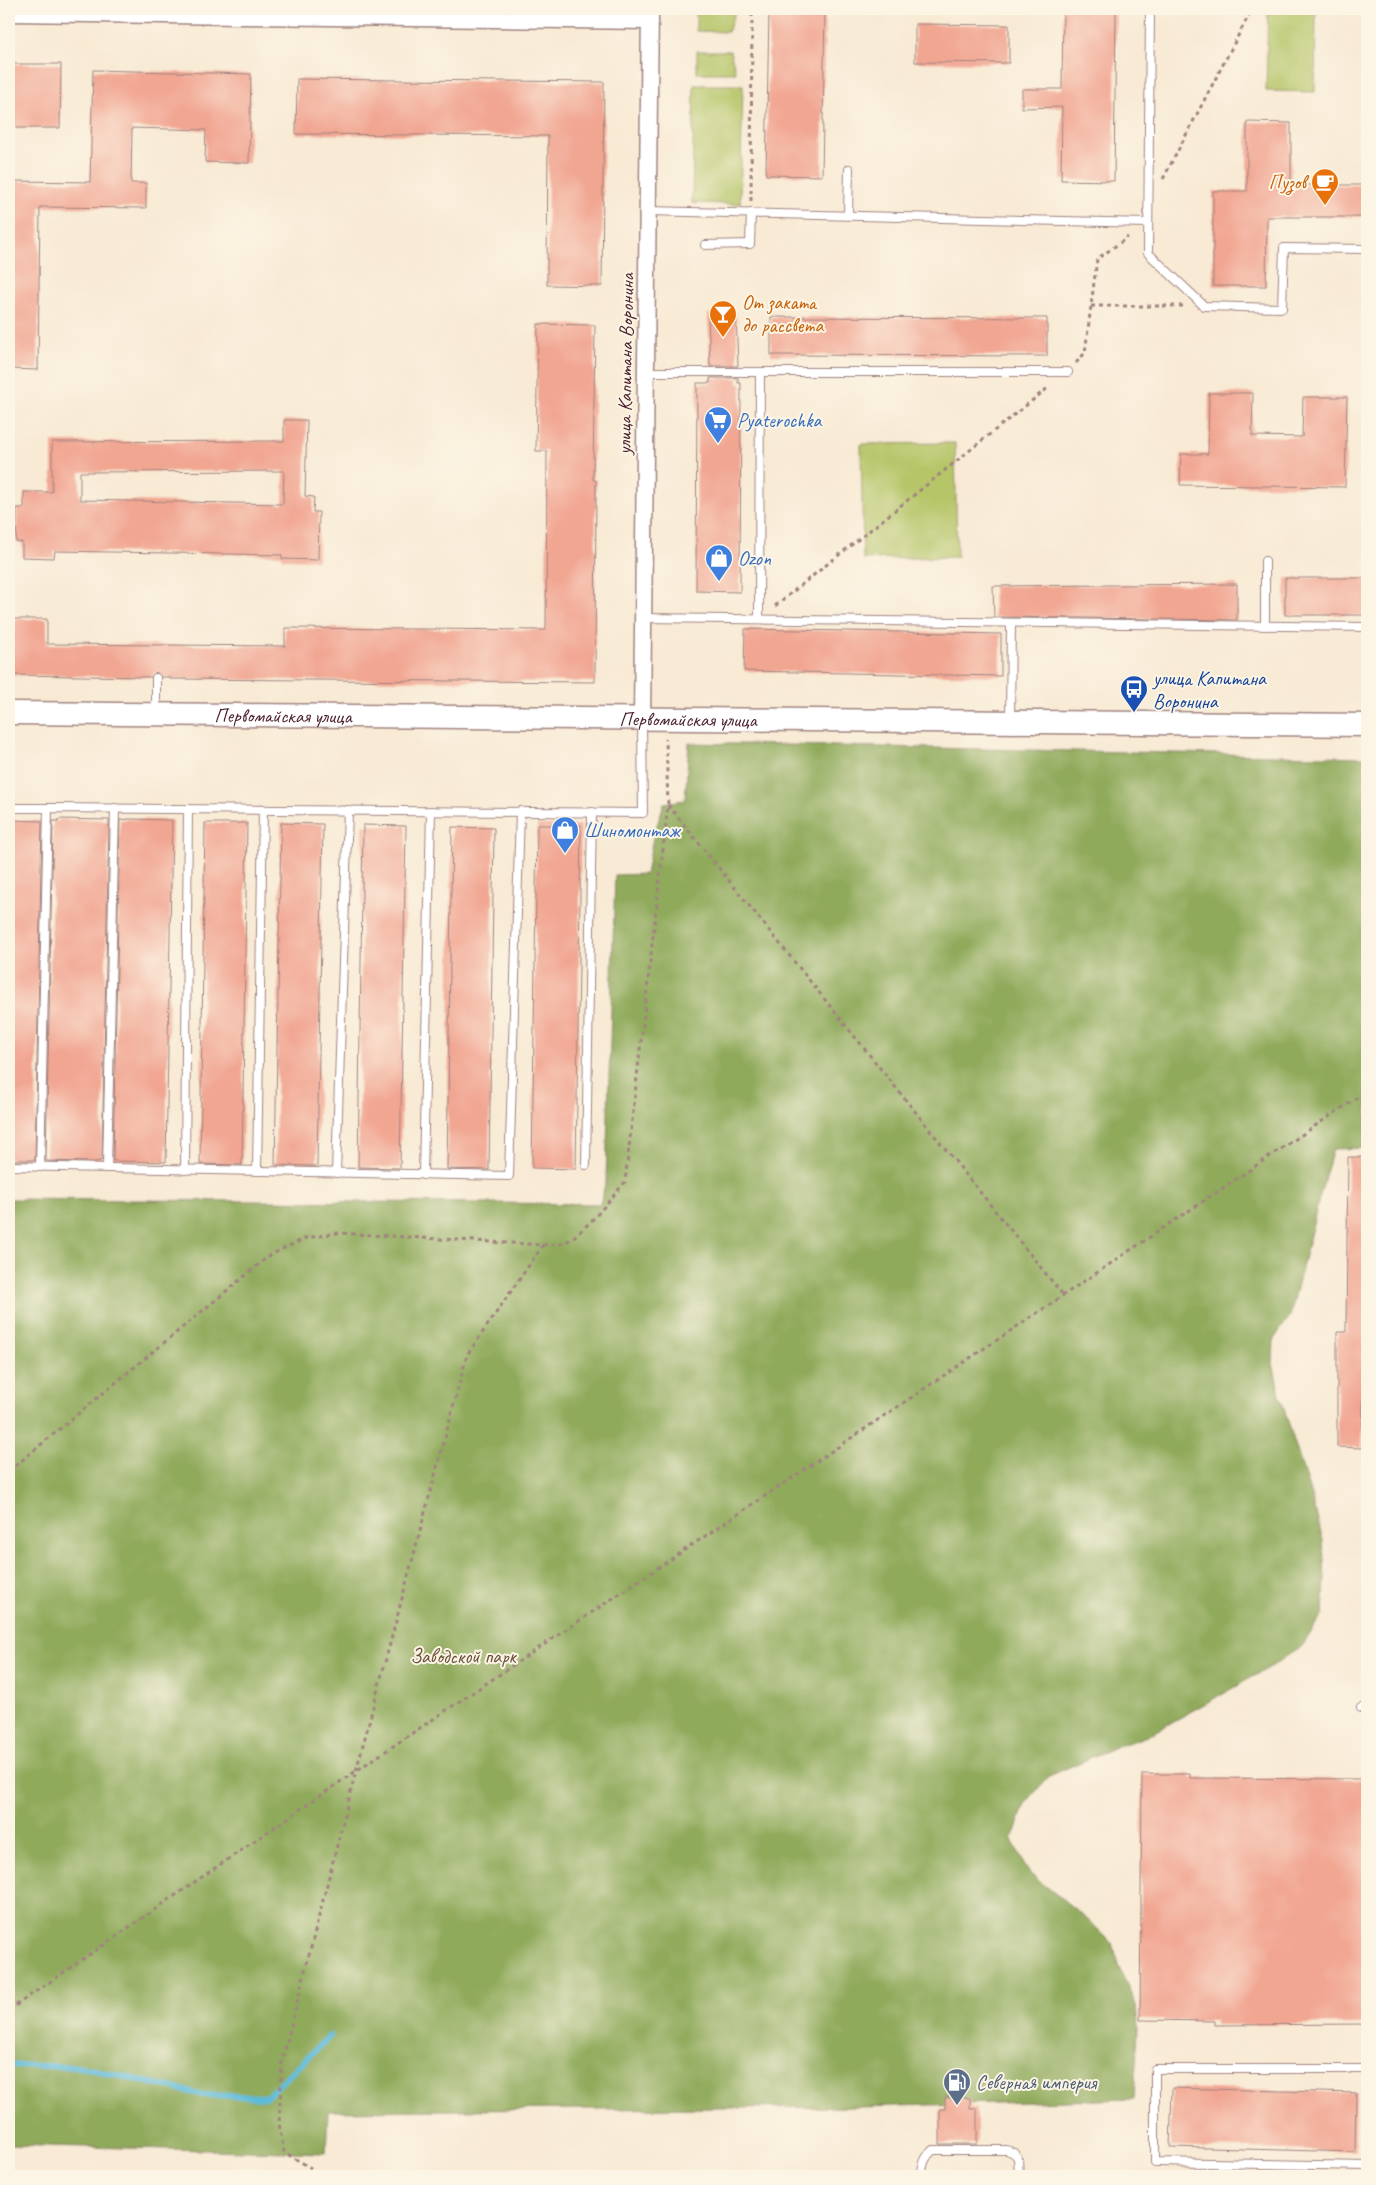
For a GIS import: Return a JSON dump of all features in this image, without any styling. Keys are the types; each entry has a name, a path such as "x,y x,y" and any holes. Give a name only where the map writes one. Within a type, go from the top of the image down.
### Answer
{"street":[{"path":"9,13 190,12 650,15"},
{"name":"улица Капитана Воронина","path":"642,719 650,15"},
{"name":"Первомайская улица","path":"9,713 1367,725"}],"lane":[{"path":"1150,9 1148,253 1204,306 1282,308 1284,248 1367,249"},
{"path":"848,215 849,169"},
{"path":"648,211 1148,223"},
{"path":"705,245 750,244 751,213"},
{"path":"646,372 1068,372"},
{"path":"759,619 760,372"},
{"path":"1265,560 1265,626"},
{"path":"643,618 1367,627"},
{"path":"1010,722 1011,622"},
{"path":"156,678 156,715"},
{"path":"9,808 643,813 642,719"},
{"path":"40,1167 48,808"},
{"path":"107,1168 115,808"},
{"path":"184,1170 188,809"},
{"path":"257,1171 263,809"},
{"path":"336,1173 348,810"},
{"path":"423,1174 431,811"},
{"path":"9,1166 509,1176 520,811"},
{"path":"586,1165 592,812"},
{"path":"1367,2069 1155,2068 1155,2162 1367,2166"},
{"path":"921,2176 923,2162 927,2154 933,2150 1007,2150 1014,2152 1018,2158 1019,2176"}],"path":[{"path":"751,213 752,9"},
{"path":"1149,206 1252,9"},
{"path":"759,619 1068,372 1085,353 1097,259 1148,223"},
{"path":"1091,306 1204,306"},
{"path":"9,1470 270,1255 306,1238 338,1234 543,1245 562,1244 597,1214 625,1182 668,805 666,738"},
{"path":"668,805 1063,1295"},
{"path":"9,2010 356,1771 1367,1091"},
{"path":"311,2168 284,2152 279,2124 282,2061 356,1771 467,1355 543,1245"}],"green space":[{"path":"696,9 736,9 728,32 696,31"},
{"path":"1268,9 1316,9 1315,92 1266,91"},
{"path":"697,51 730,51 736,73 697,73"},
{"path":"694,85 743,85 740,204 692,203"},
{"path":"955,443 957,557 863,559 861,444"},
{"name":"Заводской парк","path":"689,743 1367,757 1367,1148 1333,1149 1290,1316 1274,1339 1273,1364 1281,1399 1314,1505 1323,1541 1325,1579 1323,1614 1303,1645 1274,1665 1147,1736 1115,1747 1049,1776 1025,1804 1012,1840 1029,1873 1085,1917 1112,1943 1119,1968 1136,2004 1138,2030 1134,2099 859,2107 328,2111 326,2153 9,2145 9,1199 600,1204 606,1181 615,875 646,874 653,838 664,803 685,800"}],"building":[{"path":"769,9 825,9 822,176 766,175"},
{"path":"1063,9 1116,9 1114,181 1061,180 1062,107 1022,108 1022,89 1062,89"},
{"path":"915,24 1009,25 1009,63 915,62"},
{"path":"9,64 61,64 60,128 9,128"},
{"path":"93,70 251,74 249,163 205,162 206,130 132,128 131,183 146,183 146,208 40,207 38,370 10,369 12,181 90,182"},
{"path":"297,79 604,82 602,286 547,285 548,136 296,134"},
{"path":"1247,122 1291,123 1291,185 1367,185 1367,217 1267,217 1266,286 1213,286 1213,191 1247,191"},
{"name":"От заката до рассвета","path":"736,313 738,366 710,366 708,314"},
{"path":"771,317 1047,318 1047,356 771,355"},
{"path":"538,324 595,325 593,480 596,480 595,682 170,679 170,677 161,677 156,672 151,677 9,675 9,619 47,619 47,644 285,646 285,628 546,630 547,451 536,451"},
{"path":"710,378 738,378 738,383 741,383 740,592 696,591 697,383 710,383"},
{"path":"1209,393 1253,393 1252,436 1302,437 1303,397 1347,397 1345,487 1180,485 1181,454 1208,454"},
{"path":"284,420 307,420 305,496 314,497 313,512 319,512 318,560 282,559 282,555 55,551 54,558 22,557 22,542 16,542 17,508 24,508 24,492 52,492 52,442 284,441","holes":["284,471 283,504 80,500 80,472"]},
{"path":"1285,578 1367,578 1367,615 1285,615"},
{"path":"1237,584 1237,620 994,617 993,586"},
{"path":"745,629 1001,634 1001,676 744,671"},
{"path":"59,819 109,820 102,1160 96,1162 46,1161 53,821 59,821"},
{"path":"9,820 42,821 35,1160 9,1160"},
{"path":"120,820 172,820 166,1162 113,1161"},
{"path":"205,823 247,823 242,1165 200,1164"},
{"path":"281,823 323,824 317,1166 275,1165"},
{"path":"363,825 406,826 400,1168 358,1167"},
{"path":"537,825 581,825 576,1169 532,1168"},
{"path":"452,827 494,828 489,1170 447,1169"},
{"path":"1348,1157 1367,1157 1367,1325 1365,1325 1362,1448 1337,1447 1337,1332 1346,1332"},
{"path":"1142,1774 1190,1774 1190,1778 1367,1779 1367,2024 1215,2025 1215,2021 1140,2020"},
{"path":"1172,2088 1356,2093 1355,2152 1170,2147"},
{"path":"945,2097 970,2098 970,2109 977,2109 977,2144 940,2144 940,2109 945,2109"}],"waterway":[{"path":"9,2065 81,2067 204,2095 266,2097 330,2036"}],"place":[{"name":"Пузов","path":"1325,206"},
{"name":"От заката до рассвета","path":"723,338"},
{"name":"Pyaterochka","path":"718,444"},
{"name":"Ozon","path":"719,582"},
{"name":"улица Капитана Воронина","path":"1134,713"},
{"name":"Шиномонтаж","path":"565,854"},
{"name":"Северная империя","path":"957,2106"}]}
